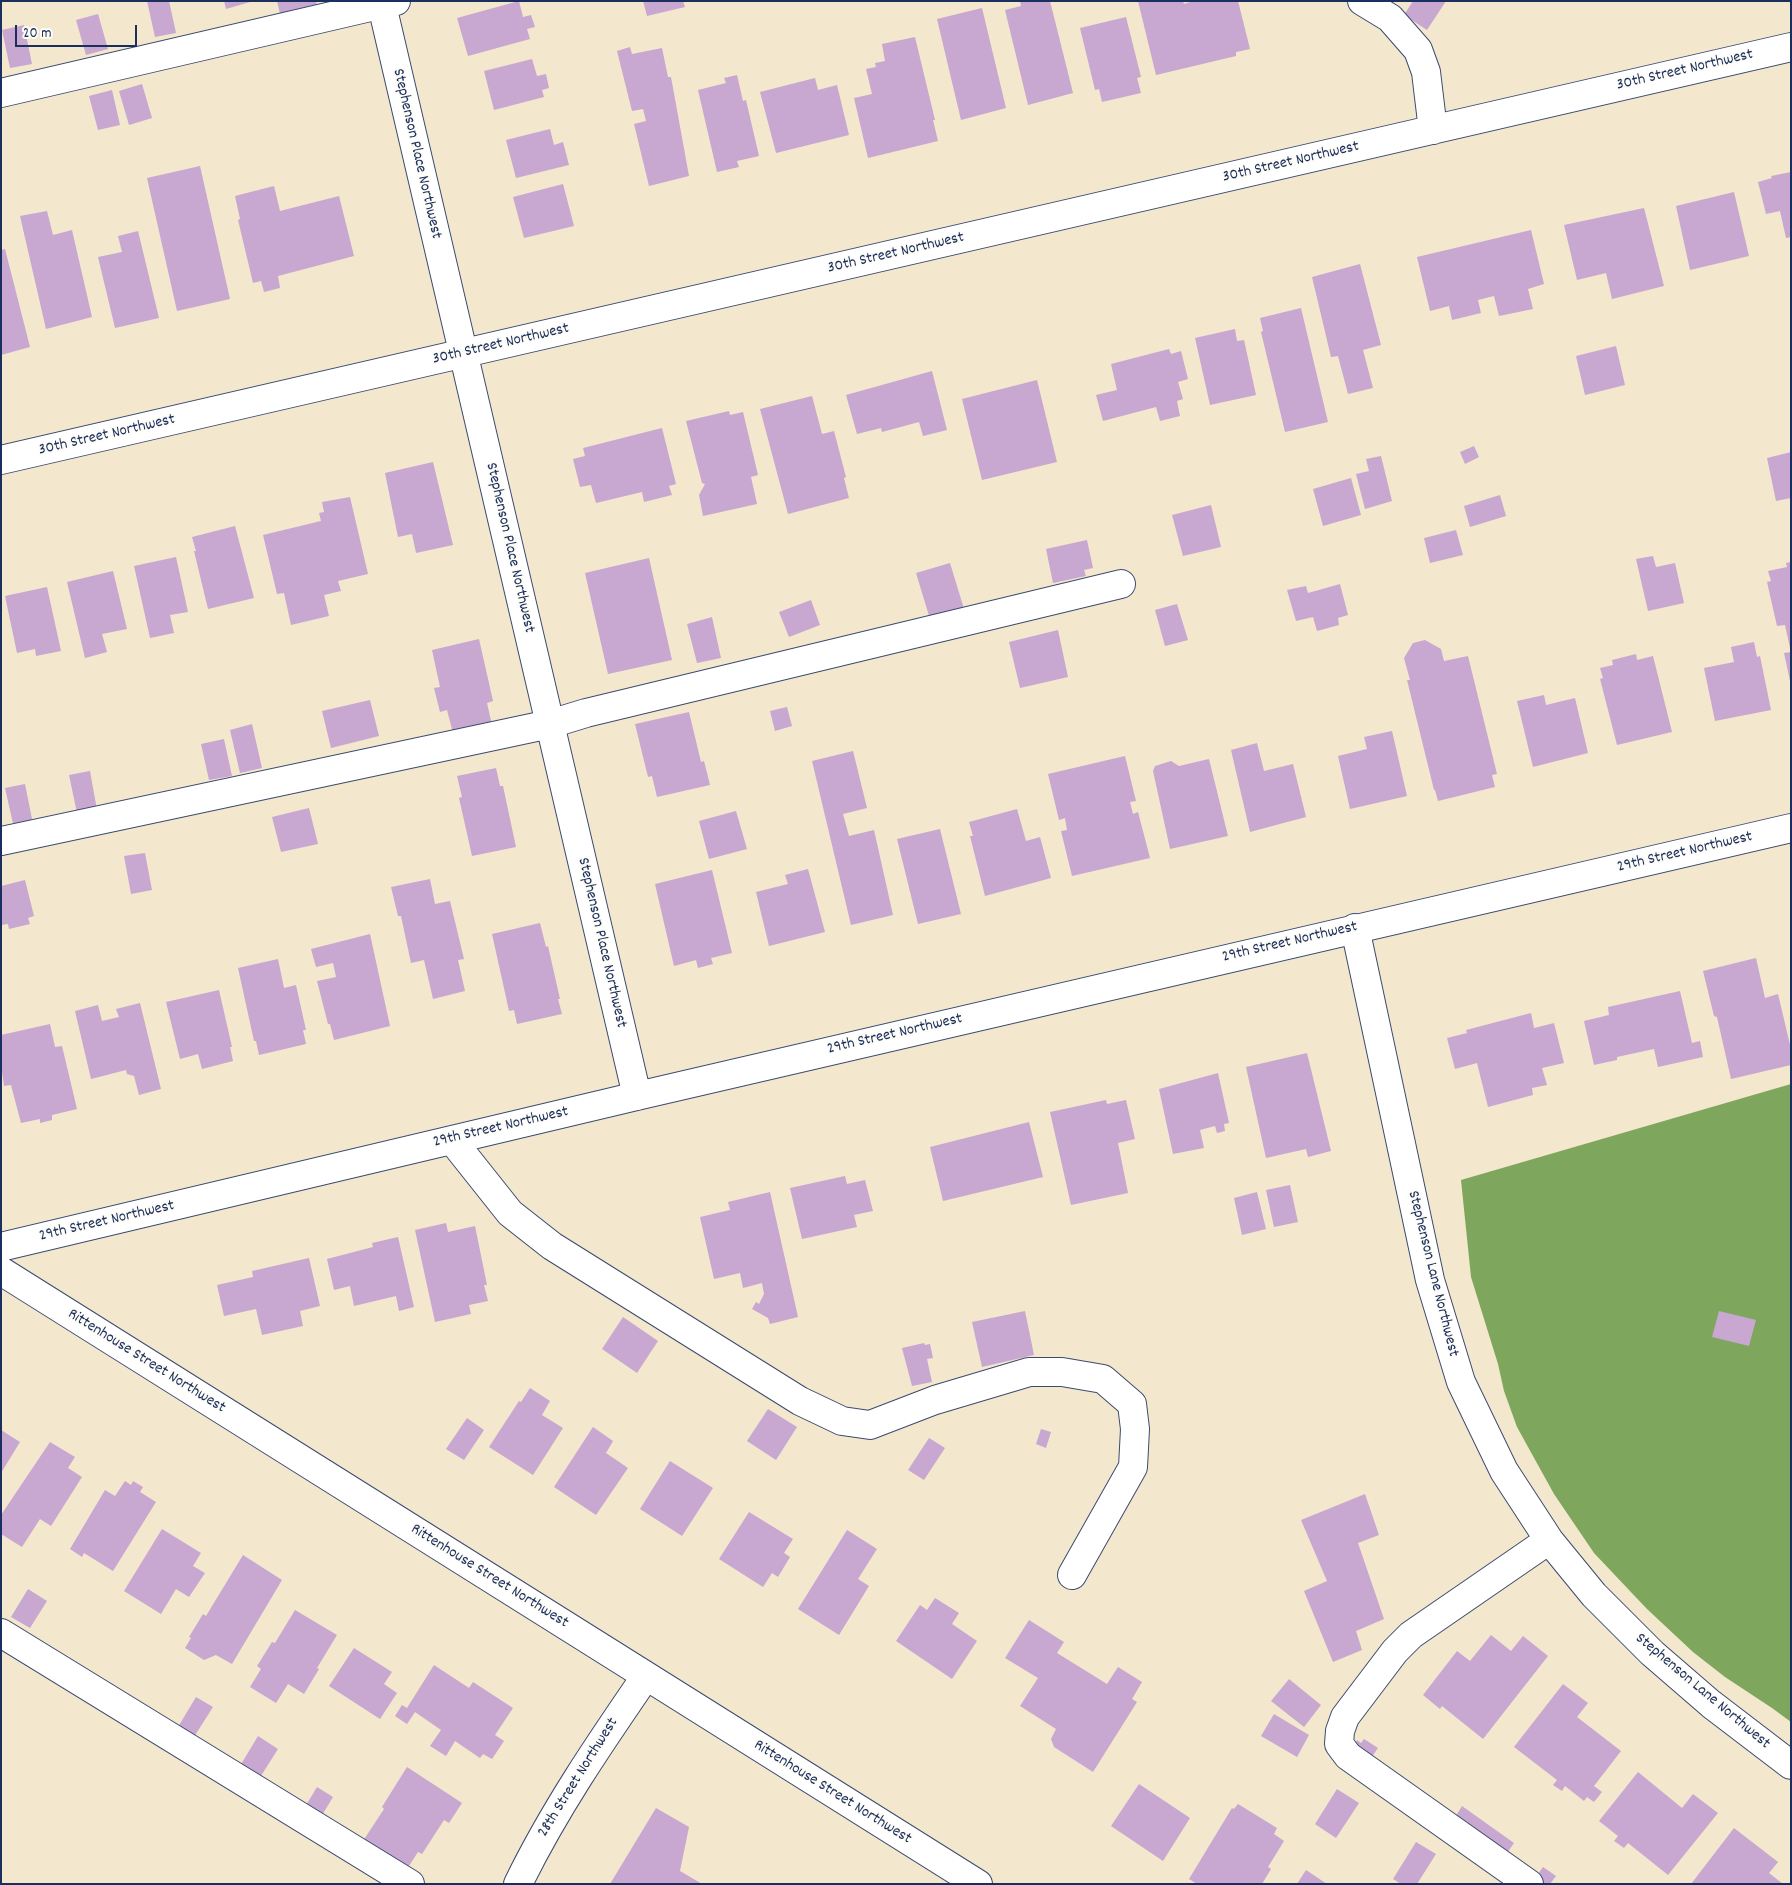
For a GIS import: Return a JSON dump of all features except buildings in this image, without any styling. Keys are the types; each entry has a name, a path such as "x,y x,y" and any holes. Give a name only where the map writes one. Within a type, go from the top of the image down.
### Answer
{"street":[{"path":"1362,1 1390,18 1418,50 1426,72 1433,130"},
{"path":"1,93 386,2"},
{"name":"Stephenson Place Northwest","path":"386,2 463,354 637,1096"},
{"name":"30th Street Northwest","path":"1,460 1791,48"},
{"path":"1,841 550,724 586,713 1121,584"},
{"name":"29th Street Northwest","path":"1,1247 637,1096 1791,828"},
{"name":"Stephenson Lane Northwest","path":"1355,928 1426,1263 1450,1351 1461,1382 1504,1471 1549,1540 1594,1595 1652,1653 1711,1704 1791,1765"},
{"path":"452,1140 510,1213 552,1246 800,1401 842,1421 870,1425 935,1400 1029,1372 1062,1372 1103,1380 1132,1404 1135,1429 1133,1467 1072,1575"},
{"name":"Rittenhouse Street Northwest","path":"1,1271 978,1884"},
{"path":"1528,1884 1348,1756 1339,1744 1340,1732 1345,1717 1395,1652 1411,1635 1549,1540"},
{"path":"1,1633 410,1884"},
{"name":"28th Street Northwest","path":"518,1884 538,1843 564,1799 646,1676"}],"green space":[{"path":"1791,1084 1791,1722 1725,1677 1693,1652 1647,1609 1594,1553 1554,1494 1517,1427 1504,1391 1498,1364 1471,1277 1461,1180"}]}
